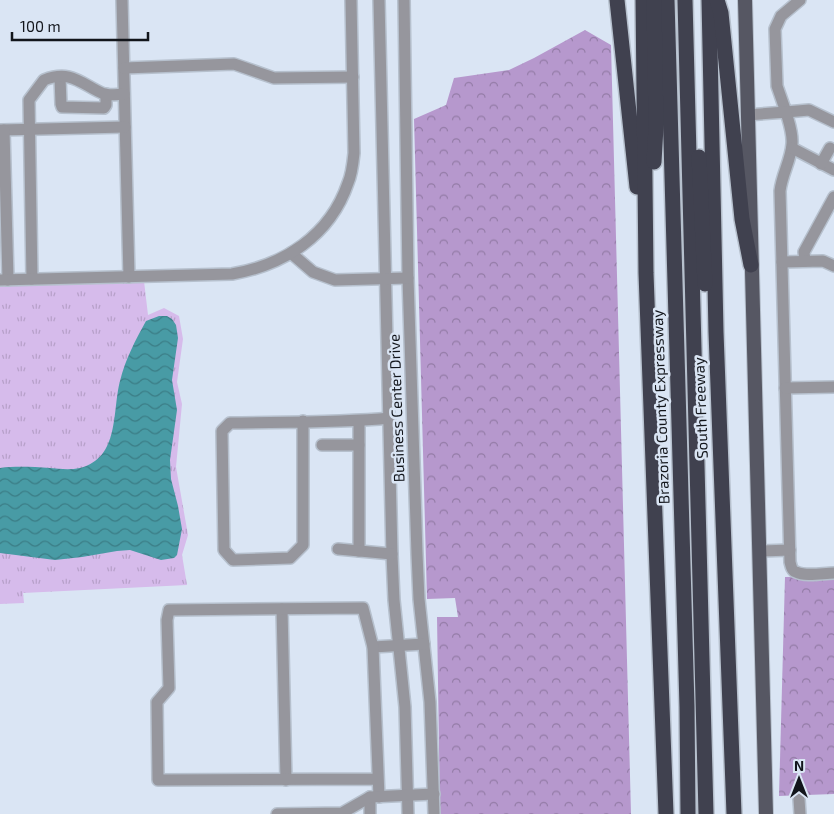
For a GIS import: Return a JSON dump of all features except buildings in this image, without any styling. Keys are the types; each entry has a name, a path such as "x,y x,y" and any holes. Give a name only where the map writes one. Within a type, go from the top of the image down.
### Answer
{"highway":[{"path":"617,0 646,273"},
{"path":"642,0 646,273 666,814"},
{"path":"646,273 656,127 654,0"},
{"name":"Brazoria County Expressway","path":"667,0 687,707 688,814"},
{"path":"685,0 706,814"},
{"path":"693,0 709,365 718,388"},
{"name":"South Freeway","path":"709,0 718,388 734,814"},
{"path":"717,0 721,13 742,219 751,265"}],"main road":[{"path":"745,0 766,814"}],"street":[{"path":"122,0 129,277"},
{"path":"125,128 1,130 4,280 232,274 263,267 308,242 332,216 348,183 354,153 352,0"},
{"name":"Business Center Drive","path":"379,0 392,554 405,707 408,814"},
{"name":"Business Center Drive","path":"404,0 408,278 417,554 430,702 434,814"},
{"path":"800,0 781,16 776,29 777,86 791,130 792,148 781,179 780,191 791,568 795,572 804,574 834,573"},
{"path":"124,68 234,64 274,78 353,77"},
{"path":"32,279 29,100 44,80 60,77 72,77 106,94 124,94"},
{"path":"60,77 62,107 104,108 106,106 106,94"},
{"path":"747,115 809,110 834,122"},
{"path":"792,148 834,170"},
{"path":"821,164 830,148"},
{"path":"804,261 804,252 834,197"},
{"path":"291,253 313,272 335,280 408,278"},
{"path":"782,262 823,261 834,266"},
{"path":"786,388 834,387"},
{"path":"303,421 304,545 290,558 233,560 224,550 222,431 230,423 303,421 358,421 390,418"},
{"path":"358,421 359,551"},
{"path":"322,445 359,445"},
{"path":"338,549 392,554"},
{"path":"759,551 790,550"},
{"path":"370,814 378,779 372,647 363,608 169,610 167,620 168,688 158,702 158,780 378,779"},
{"path":"282,609 286,780"},
{"path":"372,647 424,644"},
{"path":"277,814 342,813 374,797 434,794"},
{"path":"799,799 800,814"}],"green space":[{"path":"585,30 611,45 631,814 440,814 437,617 458,617 455,598 427,599 414,119 446,105 454,78 509,70"},
{"path":"144,281 148,315 164,308 179,316 183,339 177,382 182,404 176,467 188,535 182,555 187,585 23,593 24,603 0,604 0,286"},
{"path":"834,576 834,794 779,796 785,577"}],"water":[{"path":"159,316 167,316 172,319 176,325 178,338 172,380 177,410 170,460 171,479 182,529 177,555 174,558 161,560 130,550 55,560 0,553 0,468 76,469 93,463 108,444 112,432 122,373 135,342 146,321"}]}
